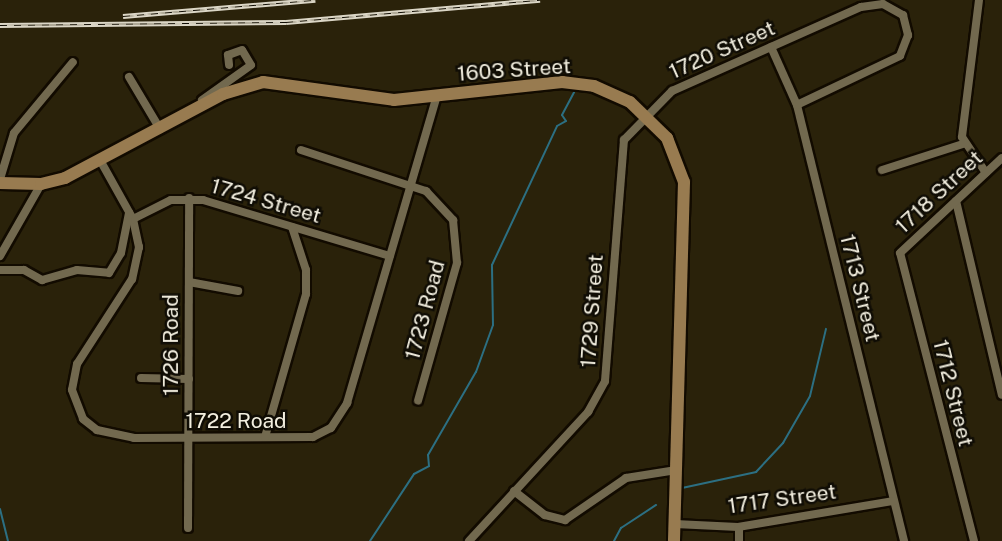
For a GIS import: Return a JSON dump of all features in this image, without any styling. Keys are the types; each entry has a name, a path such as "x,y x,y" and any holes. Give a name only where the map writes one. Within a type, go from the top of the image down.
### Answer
{"street":[{"path":"979,0 963,144 986,173"},
{"name":"1720 Street","path":"647,114 672,91 871,4 895,8 908,24 906,46 891,63 797,105"},
{"name":"1713 Street","path":"771,47 797,105 904,541"},
{"path":"189,112 251,65 242,50 228,55 229,65"},
{"path":"0,181 14,133 73,62"},
{"path":"129,77 160,129"},
{"name":"1603 Street","path":"0,181 41,184 100,160 189,112 263,82 382,99 577,83 609,91 647,114 668,138 684,182 674,541"},
{"name":"1722 Road","path":"100,160 131,216 139,247 135,271 77,364 74,401 83,419 106,434 189,439 320,435 342,412 437,96"},
{"name":"1729 Street","path":"469,541 588,412 605,381 620,149 647,114"},
{"path":"882,170 963,144"},
{"name":"1723 Road","path":"301,150 412,184 441,202 453,220 459,248 418,401"},
{"name":"1718 Street","path":"900,253 1002,158"},
{"path":"0,256 41,184"},
{"name":"1724 Street","path":"131,216 162,203 189,198 390,256"},
{"name":"1726 Road","path":"188,528 189,198"},
{"path":"956,201 1002,395"},
{"path":"0,270 24,270 42,280 77,270 109,273 121,253 131,216"},
{"path":"265,437 306,294 306,270 292,227"},
{"name":"1712 Street","path":"900,253 974,541"},
{"path":"189,282 238,291"},
{"path":"141,378 189,379"},
{"path":"514,491 545,515 565,520 626,478 676,470"},
{"name":"1717 Street","path":"675,524 739,526 894,501"},
{"path":"739,526 739,541"}],"waterway":[{"path":"370,541 414,474 429,466 428,455 476,372 493,325 492,265 557,126 566,121 562,115 574,92"},
{"path":"682,488 756,472 783,443 810,396 826,329"},
{"path":"614,541 621,528 656,505"},
{"path":"0,509 8,541"}],"railway":[{"path":"123,16 315,0"},
{"path":"0,25 286,22 540,0"}]}
